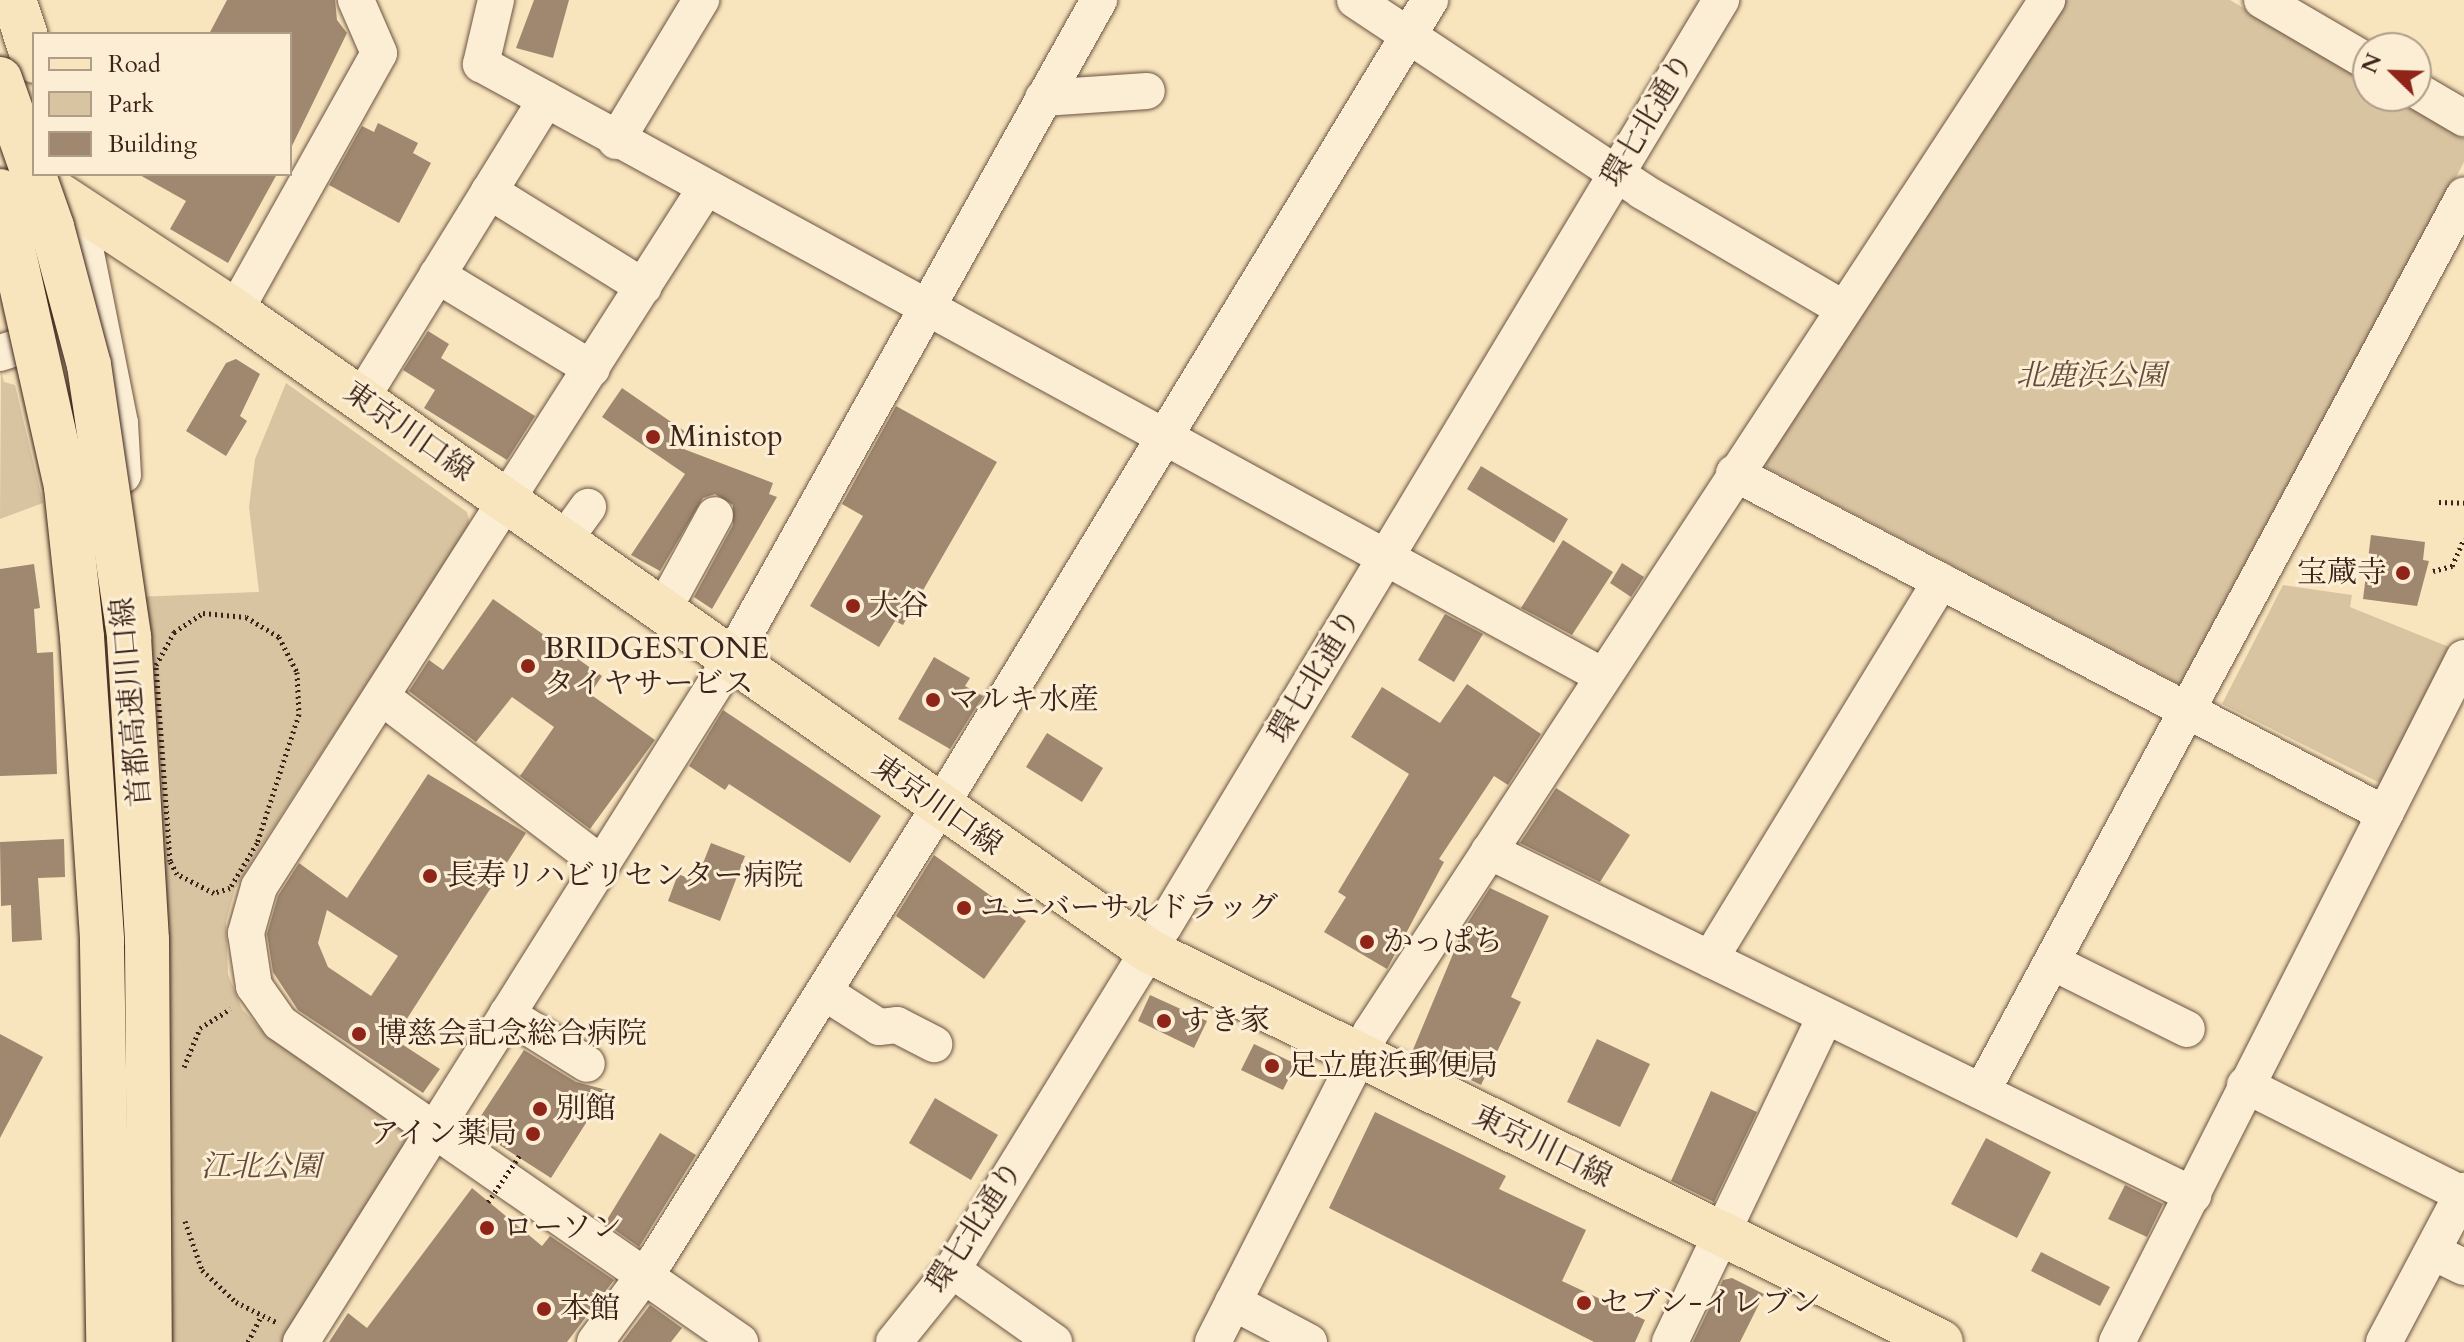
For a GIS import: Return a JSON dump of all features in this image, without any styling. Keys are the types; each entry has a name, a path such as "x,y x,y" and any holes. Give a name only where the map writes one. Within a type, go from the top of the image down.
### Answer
{"main road":[{"path":"14,0 32,55"},
{"name":"首都高速川口線","path":"0,79 32,170"},
{"name":"東京川口線","path":"0,156 32,171"},
{"name":"首都高速川口線","path":"34,176 52,227 89,365 129,637 147,940 132,1339"},
{"name":"東京川口線","path":"42,176 73,191 235,311 510,502 576,524 663,610 939,807 1149,951 1356,1057 1941,1342"},
{"name":"首都高速川口線","path":"0,191 64,472 82,637 132,1339"}],"street":[{"path":"235,311 379,53 356,0"},
{"path":"496,0 481,64 616,141 925,305 1163,440 1603,676"},
{"path":"616,141 701,0"},
{"path":"292,1334 507,1014 731,659 925,305 1099,0"},
{"path":"1355,0 1616,173 1844,309"},
{"path":"595,1342 645,1276 824,992 1430,0"},
{"name":"環七北通り","path":"894,1342 952,1270 1149,951 1721,0"},
{"path":"1213,1342 1356,1057 1734,473 2047,0"},
{"path":"2262,0 2316,14 2352,47"},
{"path":"1043,98 1147,91"},
{"path":"361,399 546,99"},
{"path":"2432,99 2464,118"},
{"path":"705,189 592,369 563,444 510,502 259,887 246,933 248,963 254,986 280,1023 740,1342"},
{"path":"73,191 120,423 124,492 104,619 117,808 132,1339"},
{"path":"489,191 644,287"},
{"path":"1982,1091 2056,964 2464,196"},
{"path":"437,275 592,369"},
{"path":"0,277 10,350 57,494 104,619"},
{"path":"1734,473 2385,814"},
{"path":"663,610 715,515"},
{"path":"1710,959 1941,581"},
{"path":"2117,1342 2464,658"},
{"path":"383,698 600,863"},
{"path":"1489,851 2193,1195"},
{"path":"2056,964 2187,1029"},
{"path":"824,992 879,1027 897,1025 934,1044"},
{"path":"507,1014 587,1064"},
{"path":"1670,1342 1825,1017"},
{"path":"2245,1085 2463,1192 2448,1259 2384,1342"},
{"path":"952,1270 1054,1342"},
{"path":"1233,1302 1309,1342"}],"path":[{"path":"2439,502 2464,503"},
{"path":"2433,571 2452,566 2464,539"},
{"path":"203,613 246,617 279,637 297,672 299,714 257,843 230,888 214,893 177,874 170,861 156,665 174,632 203,613"},
{"path":"183,1080 200,1028 230,1009"},
{"path":"488,1202 520,1155"},
{"path":"184,1206 202,1270 236,1302 292,1334"},
{"path":"248,1342 262,1315"}],"green space":[{"name":"北鹿浜公園","path":"2062,0 2230,0 2352,72 2352,112 2418,112 2464,139 2464,162 2188,689 1767,468 1765,461"},
{"path":"1,372 4,382 15,385 43,503 0,519"},
{"name":"江北公園","path":"286,383 467,512 470,525 263,843 235,889 226,922 228,974 242,1009 268,1037 406,1129 406,1142 283,1342 162,1342 136,597 259,592 249,507 255,459"},
{"path":"2283,585 2352,595 2350,607 2454,649 2384,785 2222,704"}],"building":[{"path":"227,0 335,0 337,20 347,33 292,146 292,32 210,32"},
{"path":"534,0 569,0 553,58 516,48"},
{"path":"378,123 418,143 413,153 431,163 399,223 329,185 362,126 374,132"},
{"path":"142,176 276,176 228,263 170,229 186,201"},
{"path":"428,331 449,344 441,358 535,416 507,460 424,408 435,390 403,370"},
{"path":"236,359 260,374 240,416 247,421 226,456 186,431 226,363"},
{"path":"622,388 690,435 681,448 773,483 769,494 777,497 712,609 694,597 733,525 733,505 715,494 703,498 660,571 631,555 685,474 602,417"},
{"path":"896,406 997,462 903,625 895,621 879,647 810,606 863,516 842,504"},
{"path":"1481,466 1568,519 1554,543 1467,489"},
{"path":"2371,535 2425,542 2423,560 2429,561 2417,606 2363,599"},
{"path":"1563,540 1613,572 1572,635 1521,608"},
{"path":"1622,563 1644,577 1631,597 1610,583"},
{"path":"34,564 40,608 34,609 37,653 53,652 57,774 0,776 0,569"},
{"path":"493,599 602,676 590,694 655,740 590,829 520,776 554,727 512,697 476,742 409,691 429,660 443,670"},
{"path":"1445,614 1483,634 1454,682 1418,660"},
{"path":"934,657 970,678 965,686 983,696 950,749 898,719"},
{"path":"1467,684 1541,734 1508,785 1494,776 1439,859 1444,862 1387,969 1324,932 1346,897 1338,892 1409,774 1351,737 1382,687 1440,723"},
{"path":"723,710 881,816 850,863 729,784 725,790 689,766"},
{"path":"1047,733 1103,768 1082,802 1026,767"},
{"path":"428,774 526,833 394,1039 440,1069 423,1093 298,1010 273,972 267,934 278,896 299,863 347,898","holes":["327,910 398,956 371,996 328,967 318,943"]},
{"path":"1556,788 1630,835 1600,882 1520,843"},
{"path":"64,839 65,877 38,878 42,940 12,942 11,905 1,906 0,842"},
{"path":"711,843 745,856 720,921 668,901 678,874 696,881"},
{"path":"934,855 1026,921 984,979 896,916"},
{"path":"1490,888 1549,916 1511,997 1521,1002 1481,1085 1412,1052 1463,930"},
{"path":"1150,995 1207,1021 1194,1048 1138,1021"},
{"path":"0,1034 43,1057 0,1138"},
{"path":"1597,1039 1650,1064 1620,1127 1567,1102"},
{"path":"1254,1044 1296,1064 1283,1090 1241,1070"},
{"name":"別館","path":"524,1050 576,1082 607,1090 551,1178 473,1128"},
{"path":"1711,1091 1757,1112 1714,1202 1671,1181"},
{"path":"935,1098 998,1135 971,1180 909,1143"},
{"path":"1375,1112 1506,1176 1499,1189 1586,1230 1562,1281 1645,1320 1635,1342 1594,1342 1329,1208"},
{"path":"660,1133 696,1155 639,1247 605,1223"},
{"path":"1986,1138 2051,1172 2017,1238 1951,1204"},
{"path":"2125,1185 2163,1204 2147,1237 2108,1219"},
{"path":"472,1188 542,1246 550,1236 614,1280 567,1342 329,1342 348,1313 367,1328"},
{"path":"2041,1252 2110,1287 2100,1306 2031,1271"},
{"path":"1732,1278 1764,1294 1740,1342 1693,1342 1723,1280"},
{"path":"650,1305 682,1328 671,1342 622,1342"}],"place":[{"name":"Ministop","path":"653,437"},
{"name":"宝蔵寺","path":"2403,573"},
{"name":"大谷","path":"853,606"},
{"name":"BRIDGESTONE タイヤサービス","path":"528,666"},
{"name":"マルキ水産","path":"933,700"},
{"name":"長寿リハビリセンター病院","path":"430,876"},
{"name":"ユニバーサルドラッグ","path":"964,908"},
{"name":"かっぱち","path":"1367,942"},
{"name":"すき家","path":"1164,1021"},
{"name":"博慈会記念総合病院","path":"359,1034"},
{"name":"足立鹿浜郵便局","path":"1272,1066"},
{"name":"別館","path":"540,1109"},
{"name":"アイン薬局","path":"533,1134"},
{"name":"ローソン","path":"487,1228"},
{"name":"セブン-イレブン","path":"1584,1303"},
{"name":"本館","path":"544,1309"}]}
